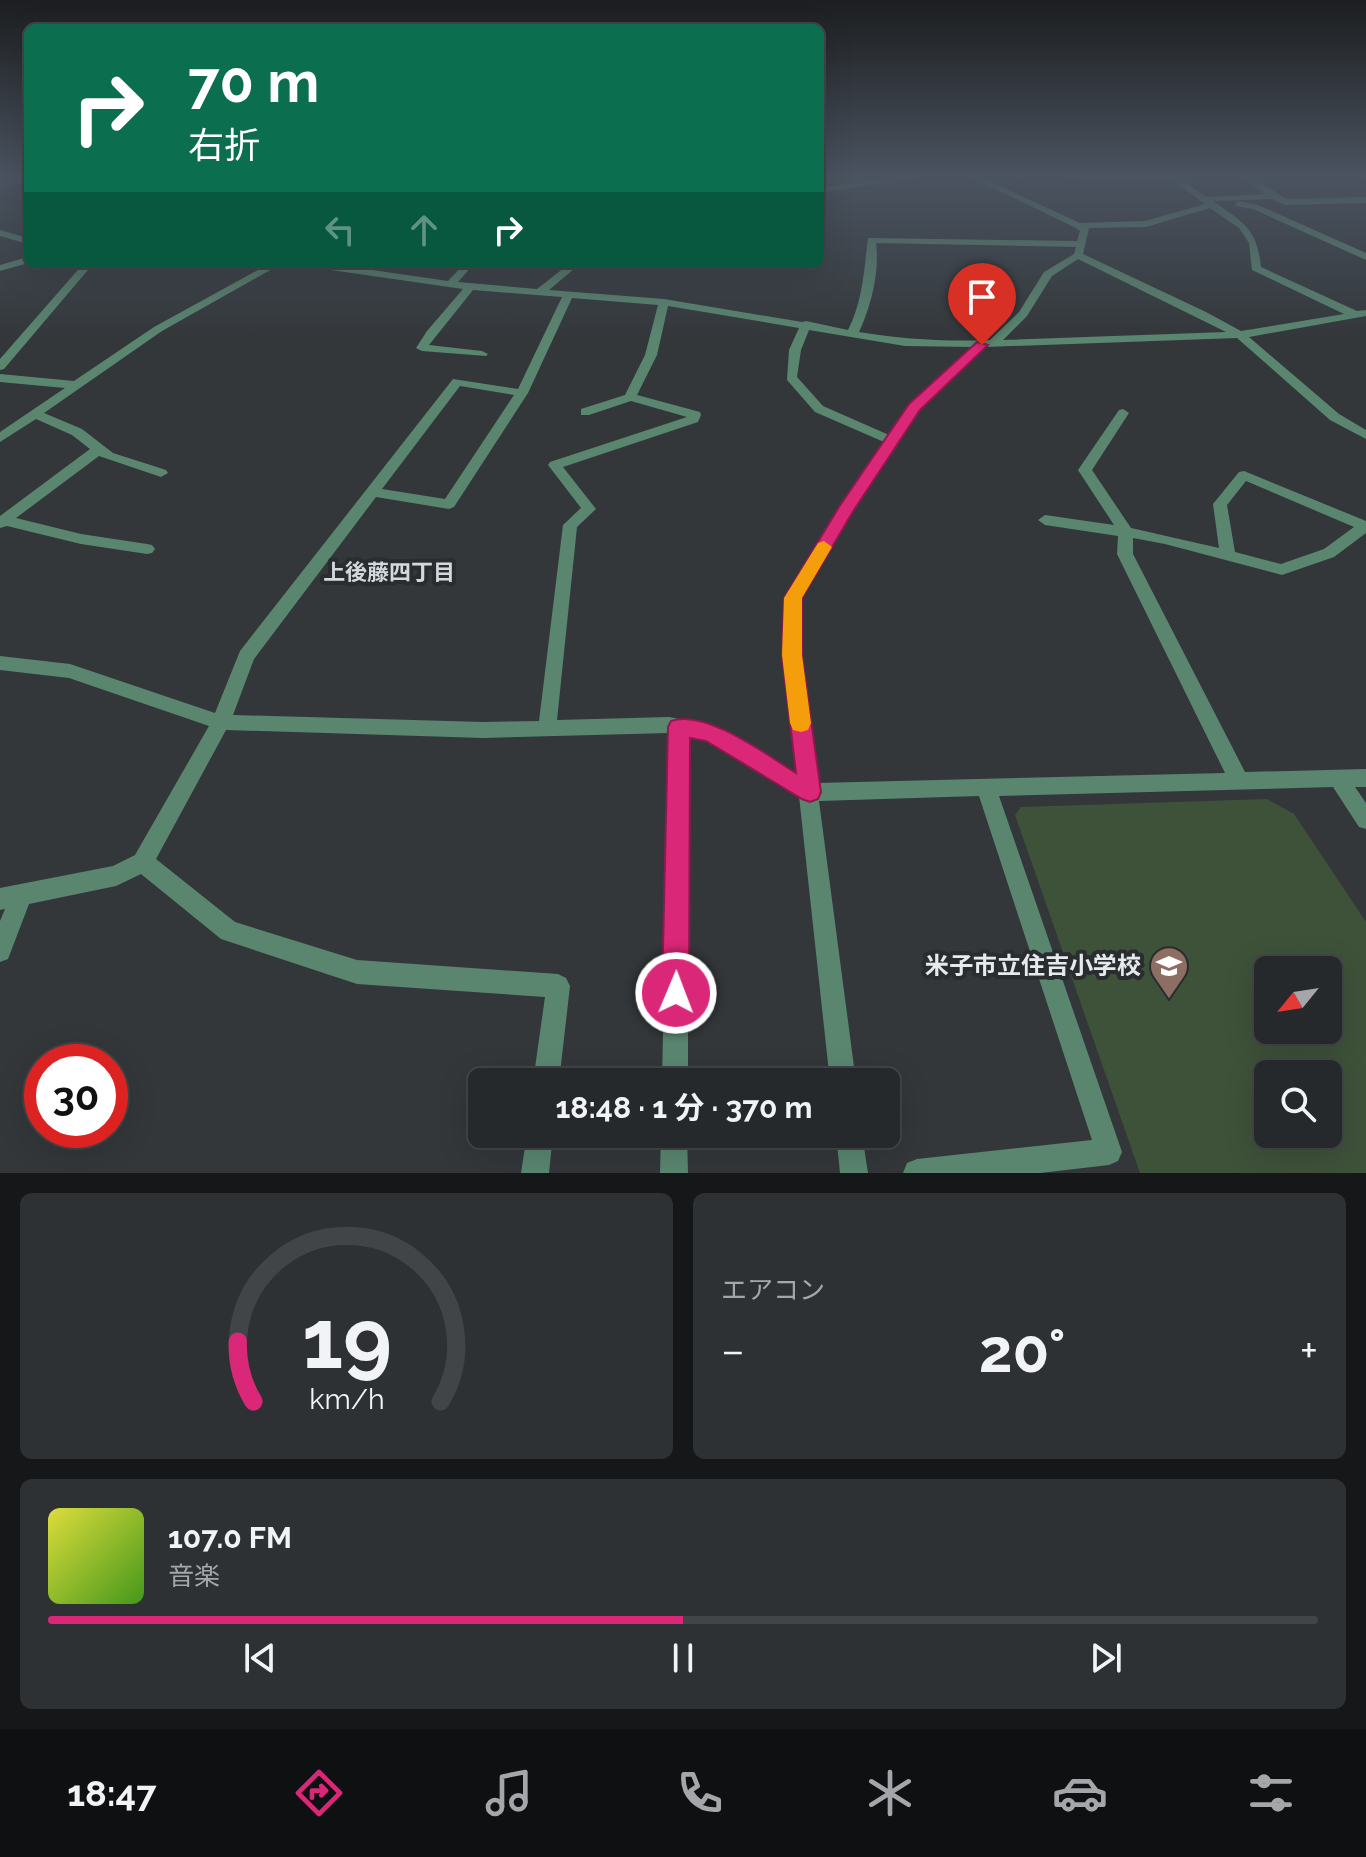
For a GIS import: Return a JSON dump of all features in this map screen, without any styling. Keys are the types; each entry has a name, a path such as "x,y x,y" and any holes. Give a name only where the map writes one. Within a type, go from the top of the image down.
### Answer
{"street":[{"path":"841,1068 792,655 793,598 914,407 1023,314 1048,274 1080,249 1085,230"},
{"path":"1245,230 1254,243 1256,268 1363,316"},
{"path":"1305,230 1366,257"},
{"path":"0,233 24,240"},
{"path":"0,242 24,234"},
{"path":"853,332 866,307 865,290 874,258 871,240 1080,249 1240,335 1276,363 1347,429 1366,435"},
{"path":"0,268 24,261"},
{"path":"0,366 85,268"},
{"path":"0,438 158,329 269,268"},
{"path":"337,268 450,285 664,302 905,343 987,345 1240,335 1363,316"},
{"path":"450,285 465,268"},
{"path":"542,290 570,268"},
{"path":"470,287 422,348 482,354"},
{"path":"373,492 449,504 522,393 569,293"},
{"path":"631,397 651,355 664,302"},
{"path":"806,324 795,350 791,377 819,409 892,441"},
{"path":"0,378 77,385"},
{"path":"0,951 11,897 116,876 143,862 221,722 246,656 457,382 522,393"},
{"path":"547,728 570,525 589,509 555,465 693,419 695,415 631,397 585,412"},
{"path":"1123,413 1085,470 1126,532 1125,554 1239,781"},
{"path":"35,414 69,426 89,438 98,450 108,456 161,473"},
{"path":"2,522 98,450"},
{"path":"1228,556 1220,504 1244,475 1365,526"},
{"path":"1045,520 1165,539 1282,570 1329,553 1365,526"},
{"path":"2,522 147,549"},
{"path":"0,663 70,671 221,722 483,730 679,727 711,733 810,792 1366,778"},
{"path":"675,1068 679,727"},
{"path":"1338,779 1366,820"},
{"path":"917,1173 1109,1152 986,788"},
{"path":"143,862 229,931 357,972 558,986 548,1068"},
{"path":"535,1173 538,1148"},
{"path":"674,1148 674,1173"},
{"path":"851,1148 854,1173"}],"green space":[{"name":"米子市立住吉小学校","path":"1267,799 1294,814 1366,922 1366,1173 1140,1173 1015,815 1021,807"}],"slow traffic":[{"path":"801,723 792,655 793,598 824,547"}],"place":[{"name":"米子市立住吉小学校","path":"1169,1000"}],"district":[{"name":"上後藤四丁目","path":"389,572"}],"route":[{"path":"676,993 679,727 711,733 810,792 792,655 793,598 845,510 876,469 914,407 982,345"}]}
